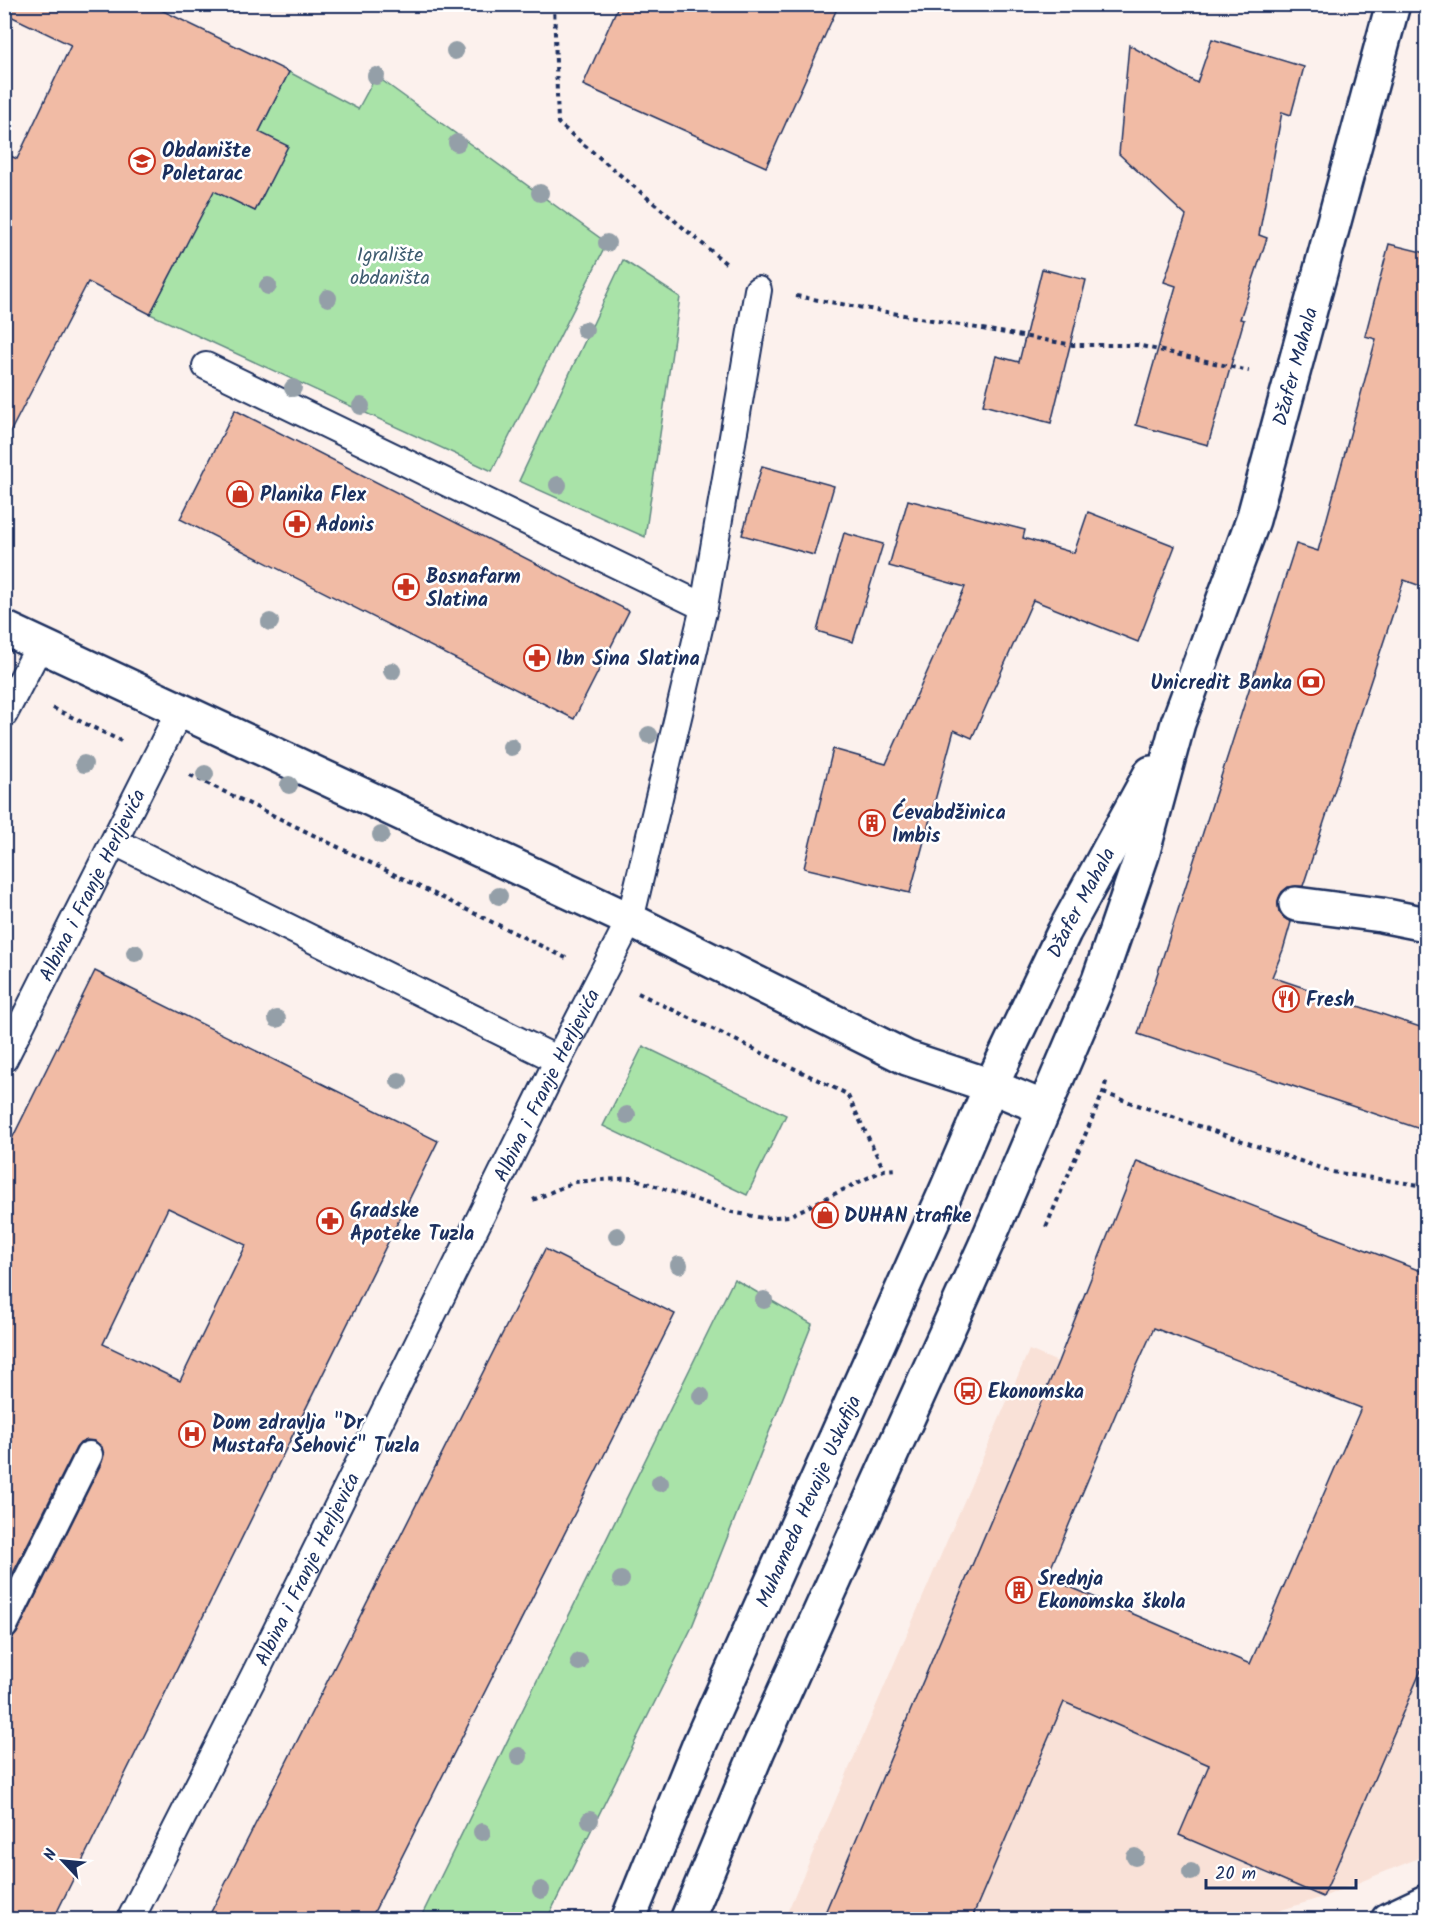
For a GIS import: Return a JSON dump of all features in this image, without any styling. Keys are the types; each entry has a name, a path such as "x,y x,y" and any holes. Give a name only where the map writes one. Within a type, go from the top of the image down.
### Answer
{"main road":[{"name":"Džafer Mahala","path":"1044,1108 1099,980 1142,855 1178,723 1253,520 1393,4"},
{"path":"4,628 630,921 907,1058 991,1086 1044,1108 987,1242 758,1750 687,1920"},
{"name":"Džafer Mahala","path":"991,1086 1064,932 1178,723"},
{"path":"1296,904 1381,915 1426,924"},
{"name":"Muhameda Hevaije Uskufija","path":"628,1920 700,1743 991,1086"},
{"path":"1388,1920 1426,1902"}],"lane":[{"name":"Albina i Franje Herljevića","path":"130,1920 260,1663 558,1060 630,921 704,607 758,290"},
{"path":"206,366 704,607"},
{"path":"4,714 40,645"},
{"name":"Albina i Franje Herljevića","path":"4,1059 180,710"},
{"path":"115,842 558,1060"},
{"path":"4,1626 89,1455"}],"path":[{"path":"554,4 558,123 758,290 1073,345 1137,345 1250,371"},
{"path":"17,690 847,1094 884,1170"},
{"path":"1046,1227 1103,1093 1332,1172 1426,1186"},
{"path":"530,1202 574,1182 632,1178 732,1212 763,1218 789,1216 884,1170 897,1169"}],"shaded area":[{"path":"1426,1256 1426,1855 1323,1897 1253,1919 784,1920 1029,1350 1124,1394 1047,1577 1250,1664"}],"green space":[{"name":"Igralište obdaništa","path":"289,72 358,109 376,76 607,243 492,471 150,314 186,245 158,162 255,211 287,147 259,132"},
{"path":"623,260 680,297 645,537 519,481"},
{"path":"643,1046 786,1115 747,1195 603,1126"},
{"path":"734,1279 812,1324 691,1629 547,1919 420,1919"}],"building":[{"name":"Obdanište Poletarac","path":"4,4 149,4 289,72 259,132 288,146 255,211 214,191 150,314 88,282 4,444 4,153 17,159 71,45 4,13"},
{"path":"619,4 839,4 766,167 583,85"},
{"path":"1212,39 1304,67 1291,115 1282,112 1259,235 1267,238 1240,319 1244,320 1208,445 1136,425 1176,286 1164,282 1186,216 1119,154 1129,45 1197,83"},
{"path":"1389,244 1426,253 1426,588 1404,580 1303,886 1288,887 1282,892 1278,901 1279,912 1291,922 1272,977 1426,1029 1426,1131 1138,1034 1296,544 1318,551 1376,339 1365,336"},
{"path":"1042,269 1086,280 1051,423 983,405 996,356 1019,362"},
{"path":"235,410 629,611 574,719 180,519"},
{"path":"762,466 834,486 814,555 742,535"},
{"path":"908,500 1025,530 1023,538 1074,553 1088,512 1175,546 1138,642 1033,600 972,738 954,730 910,893 804,868 833,749 886,764 965,587 889,566"},
{"path":"844,533 883,544 853,642 817,631"},
{"name":"Dom zdravlja \"Dr Mustafa Šehović\" Tuzla","path":"95,971 438,1141 53,1920 4,1920 4,1641 12,1639 17,1633 104,1455 102,1447 95,1441 87,1440 76,1448 4,1591 4,1155","holes":["168,1208 246,1245 180,1381 103,1344"]},
{"path":"1137,1161 1426,1273 1426,1659 1323,1897 1179,1835 1209,1765 1064,1702 971,1920 822,1920 1058,1362","holes":["1154,1328 1361,1408 1250,1664 1047,1577"]},
{"name":"Dom zdravlja \"Dr Mustafa Šehović\" Tuzla","path":"545,1249 675,1314 370,1920 207,1920"}],"place":[{"name":"Obdanište Poletarac","path":"142,161"},
{"name":"Planika Flex","path":"240,494"},
{"name":"Adonis","path":"297,524"},
{"name":"Bosnafarm Slatina","path":"406,587"},
{"name":"Ibn Sina Slatina","path":"537,658"},
{"name":"Unicredit Banka","path":"1311,682"},
{"name":"Ćevabdžinica Imbis","path":"872,823"},
{"name":"Fresh","path":"1286,999"},
{"name":"DUHAN trafike","path":"825,1215"},
{"name":"Gradske Apoteke Tuzla","path":"330,1221"},
{"name":"Ekonomska","path":"968,1391"},
{"name":"Dom zdravlja \"Dr Mustafa Šehović\" Tuzla","path":"192,1434"},
{"name":"Srednja Ekonomska škola","path":"1019,1590"}]}
